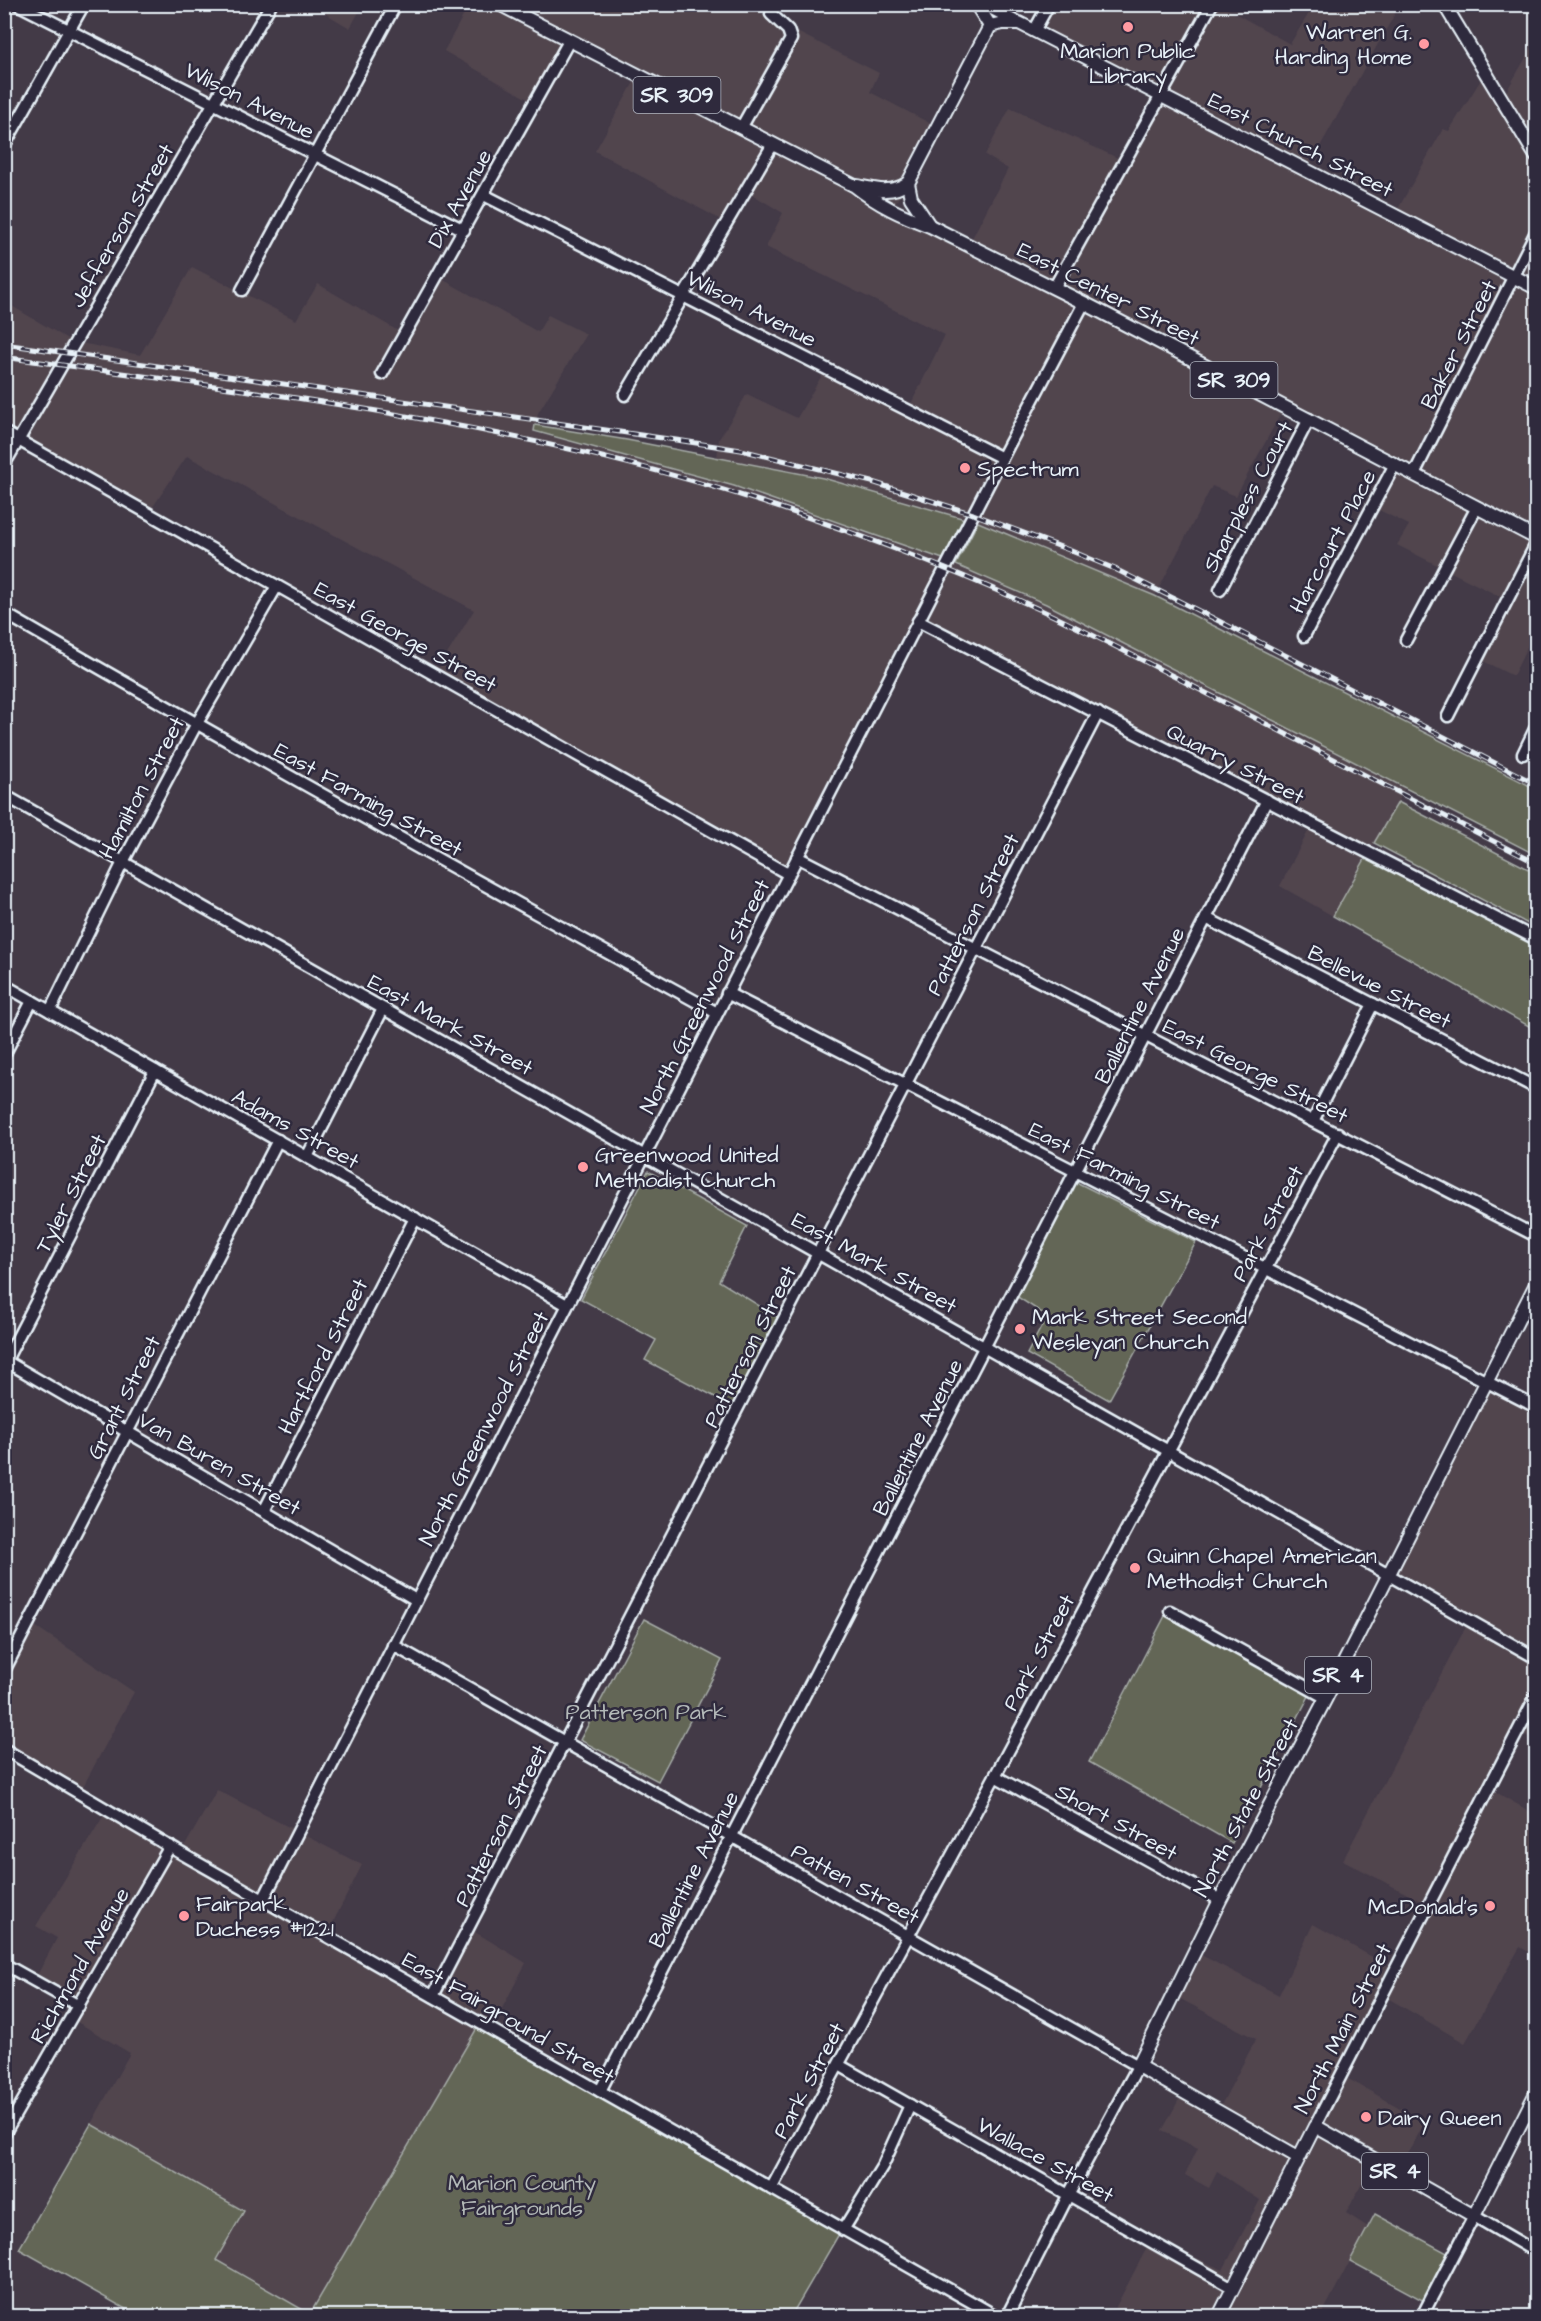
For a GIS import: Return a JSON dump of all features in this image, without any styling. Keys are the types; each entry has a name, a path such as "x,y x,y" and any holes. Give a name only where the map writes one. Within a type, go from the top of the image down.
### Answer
{"main road":[{"name":"East Center Street","path":"499,4 855,186 878,204 930,226 1084,303 1536,538"},
{"path":"976,4 990,26"},
{"path":"1444,4 1535,148"},
{"path":"990,26 1019,23"},
{"name":"East Church Street","path":"1019,23 1536,288"},
{"path":"908,183 990,26"},
{"name":"East Center Street","path":"855,186 881,191 896,190 908,183"},
{"name":"SR 309","path":"908,183 911,198 930,226"},
{"name":"North State Street","path":"1138,2066 1220,1900 1326,1698 1536,1284"},
{"name":"Patten Street","path":"1138,2066 1299,2157"},
{"path":"1474,2216 1536,2093"},
{"name":"North Main Street","path":"1219,2316 1315,2126"},
{"name":"SR 4","path":"1315,2126 1474,2216"}],"street":[{"name":"Wilson Avenue","path":"18,4 464,230"},
{"path":"4,146 84,4"},
{"name":"Jefferson Street","path":"4,465 271,4"},
{"path":"242,290 396,4"},
{"name":"East Church Street","path":"982,4 1019,23"},
{"path":"1034,31 1049,4"},
{"path":"1054,288 1212,4"},
{"path":"741,128 791,39 788,30 771,14"},
{"name":"Dix Avenue","path":"382,374 569,41"},
{"path":"625,395 773,144"},
{"name":"Wilson Avenue","path":"484,195 1002,458"},
{"name":"Baker Street","path":"1414,474 1536,232"},
{"name":"North Greenwood Street","path":"263,1900 918,621 1084,303"},
{"name":"Sharpless Court","path":"1220,590 1309,419"},
{"name":"East George Street","path":"4,432 788,874"},
{"name":"Harcourt Place","path":"1304,636 1395,464"},
{"path":"1406,640 1477,507"},
{"path":"1448,716 1536,544"},
{"name":"Hamilton Street","path":"50,1011 123,862 196,725 278,586"},
{"name":"East Farming Street","path":"4,613 196,725 717,1013"},
{"name":"Quarry Street","path":"918,621 1536,939"},
{"name":"Patterson Street","path":"433,1996 1098,713"},
{"path":"1523,754 1536,728"},
{"name":"East Mark Street","path":"4,795 1536,1658"},
{"name":"Ballentine Avenue","path":"600,2091 1267,800"},
{"name":"East George Street","path":"797,857 1536,1236"},
{"name":"Bellevue Street","path":"1206,918 1536,1088"},
{"name":"Adams Street","path":"4,985 567,1305"},
{"name":"East Farming Street","path":"727,993 1536,1407"},
{"path":"4,1055 32,1001"},
{"path":"1313,1121 1373,1004"},
{"path":"307,1157 383,1009"},
{"name":"Tyler Street","path":"5,1362 155,1071"},
{"name":"Park Street","path":"771,2189 995,1776 1338,1133"},
{"name":"Grant Street","path":"4,1671 278,1140"},
{"name":"Hartford Street","path":"264,1511 415,1218"},
{"name":"Van Buren Street","path":"5,1362 416,1600"},
{"path":"1170,1611 1326,1698"},
{"name":"Patten Street","path":"393,1645 1138,2066"},
{"name":"North Main Street","path":"1315,2126 1536,1696"},
{"name":"East Fairground Street","path":"4,1749 263,1900 996,2316"},
{"name":"Short Street","path":"995,1776 1220,1900"},
{"name":"Richmond Avenue","path":"4,2134 8,2118 79,2006 170,1846"},
{"path":"4,1964 79,2006"},
{"name":"Wallace Street","path":"839,2065 1233,2288"},
{"name":"North State Street","path":"1007,2316 1138,2066"},
{"path":"843,2230 883,2165 910,2105"},
{"path":"1422,2316 1474,2216 1536,2252"}],"shaded area":[{"path":"311,5 363,5 350,28"},
{"path":"469,5 743,5 879,73 870,92 939,128 895,204 970,242 1008,169 985,155 1010,108 1124,161 1160,96 1036,30 1050,5 1220,5 1290,44 1314,5 1400,5 1306,171 1394,216 1443,129 1449,131 1485,73 1502,99 1536,40 1536,629 1513,676 1477,658 1507,600 1397,545 1409,525 1371,506 1395,460 1286,404 1236,496 1212,486 1155,596 978,522 823,478 717,458 719,439 747,394 797,418 825,370 906,414 945,335 766,247 783,213 750,193 732,226 595,151 637,77 570,43 536,104 444,51"},
{"path":"192,267 296,320 318,284 405,335 440,278 538,332 548,315 586,334 538,413 534,432 734,486 931,554 1046,604 1405,788 1333,916 1280,886 1315,818 920,620 788,876 434,676 474,610 187,456 148,514 19,442 5,466 5,302 71,341 140,355"},
{"path":"1485,1381 1536,1407 1536,1741 1516,1730 1485,1786 1536,1815 1536,1956 1520,1947 1465,2043 1384,1996 1343,2076 1425,2122 1396,2175 1374,2162 1346,2213 1368,2227 1321,2316 1236,2316 1222,2309 1217,2316 1111,2316 1152,2238 1223,2270 1260,2200 1217,2172 1209,2188 1185,2175 1198,2148 1162,2131 1184,2090 1218,2111 1256,2039 1173,1995 1193,1951 1279,1995 1313,1924 1394,1969 1428,1905 1343,1860 1469,1621 1389,1574"},
{"path":"29,1622 134,1692 79,1794 5,1749 4,1672"},
{"path":"217,1790 362,1865 327,1934 435,1995 470,1929 526,1963 488,2035 476,2029 310,2314 215,2260 244,2211 91,2124 130,2053 72,2019 64,2000 34,1981 57,1938 36,1926 109,1807 182,1851"}],"green space":[{"path":"535,425 627,440 823,478 965,519 943,559 734,486 534,431"},
{"path":"978,522 1155,596 1536,789 1536,855 1046,604 956,565"},
{"path":"1398,802 1536,873 1536,928 1374,843"},
{"path":"1369,852 1536,941 1536,1030 1333,916"},
{"path":"648,1171 747,1226 719,1281 779,1318 734,1407 645,1360 656,1340 581,1299"},
{"path":"1074,1181 1196,1242 1109,1400 1027,1354 1047,1316 1016,1296"},
{"path":"1166,1614 1310,1694 1232,1843 1089,1762"},
{"name":"Patterson Park","path":"644,1619 722,1660 658,1781 580,1740"},
{"name":"Marion County Fairgrounds","path":"477,2028 839,2234 791,2316 138,2316 19,2249 91,2124 244,2211 216,2260 310,2314"},
{"path":"1375,2214 1449,2254 1424,2301 1350,2261"}],"railway":[{"path":"4,344 741,450 872,482 973,514 1115,569 1536,784"},
{"path":"4,357 290,397 480,430 574,450 759,501 902,551 1041,610 1536,863"}],"place":[{"name":"Marion Public Library","path":"1128,27"},
{"name":"Warren G. Harding Home","path":"1424,44"},
{"name":"Spectrum","path":"965,468"},
{"name":"Greenwood United Methodist Church","path":"583,1167"},
{"name":"Mark Street Second Wesleyan Church","path":"1020,1329"},
{"name":"Quinn Chapel American Methodist Church","path":"1135,1568"},
{"name":"McDonald's","path":"1490,1906"},
{"name":"Fairpark Duchess #1221","path":"184,1916"},
{"name":"Dairy Queen","path":"1366,2117"}]}
